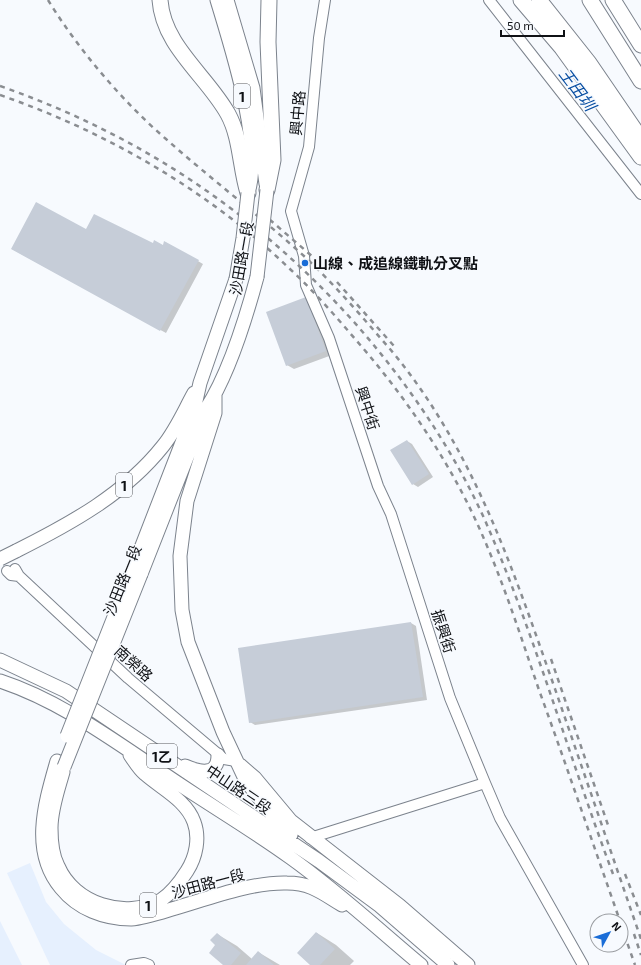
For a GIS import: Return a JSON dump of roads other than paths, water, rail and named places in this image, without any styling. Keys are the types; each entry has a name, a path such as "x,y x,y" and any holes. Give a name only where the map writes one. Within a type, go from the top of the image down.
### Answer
{"highway":[{"path":"160,0 166,24 173,39 219,100 230,119 239,145 243,178 248,193"},
{"path":"267,190 273,160 268,42 269,0"},
{"path":"521,0 562,48 641,157"},
{"path":"539,0 589,63 641,139"},
{"path":"590,0 641,81"},
{"path":"613,0 641,45"},
{"path":"625,0 641,26"}],"main road":[{"name":"沙田路一段","path":"136,574 193,414 200,383 236,279 243,238 248,193 252,179 247,120 237,68 217,0"},
{"name":"沙田路一段","path":"226,0 253,88 267,190 257,277 246,315 215,395 206,409 136,574 45,801 42,842 46,865 55,882 66,895 90,911 101,915 131,919 263,884 287,883 308,885 372,924"},
{"name":"沙田路一段","path":"0,559 58,530 108,498 133,477 163,446 200,383"},
{"path":"215,395 215,413 187,502 180,556 182,610 188,642 236,761 246,781 280,824 319,861"},
{"name":"中山路三段","path":"0,660 66,691 319,861 380,906 448,965"},
{"name":"中山路三段","path":"0,681 24,689 58,706 123,746 290,857 345,899 421,965"},
{"name":"沙田路一段","path":"60,764 51,827 53,851 61,873 78,893 93,902 120,908 148,905 161,899 173,890 192,864 196,850 196,830 190,811 175,797 144,773 123,746"},
{"path":"164,758 200,771 215,768 218,763 218,755"},
{"name":"中山路三段","path":"236,761 255,778 291,821 310,838 400,906 468,965"}],"street":[{"name":"興中路","path":"325,0 319,38 309,147 291,211 304,256 306,285 329,338"},
{"path":"489,0 641,194"},
{"name":"興中街","path":"329,338 378,486"},
{"name":"振興街","path":"378,486 391,514 450,698 485,783 500,818 583,965"},
{"name":"南榮路","path":"14,572 128,678 218,755 224,759 236,761"},
{"path":"310,838 485,783"},
{"path":"132,964 149,965"}],"railway":[{"path":"48,0 87,55 133,108 183,154 305,257 338,290 390,349 419,387 445,427 467,468 506,553 554,686 641,939"},
{"path":"0,86 51,106 100,128 147,153 192,181 235,212 277,246 316,282 354,322 392,367 442,440 457,465 484,518 519,605 613,874"},
{"path":"0,95 40,110 117,146 155,167 226,215 259,241 311,290 368,354 401,396 445,462 481,532 512,611 617,913"},
{"path":"262,213 313,257"},
{"path":"337,282 394,346"},
{"path":"551,659 608,825"},
{"path":"625,874 641,915"},
{"path":"634,934 641,955"},
{"path":"629,948 635,965"}],"place":[{"name":"山線、成追線鐵軌分叉點","path":"305,263"}],"water label":[{"name":"王田圳","path":"578,89"}]}
